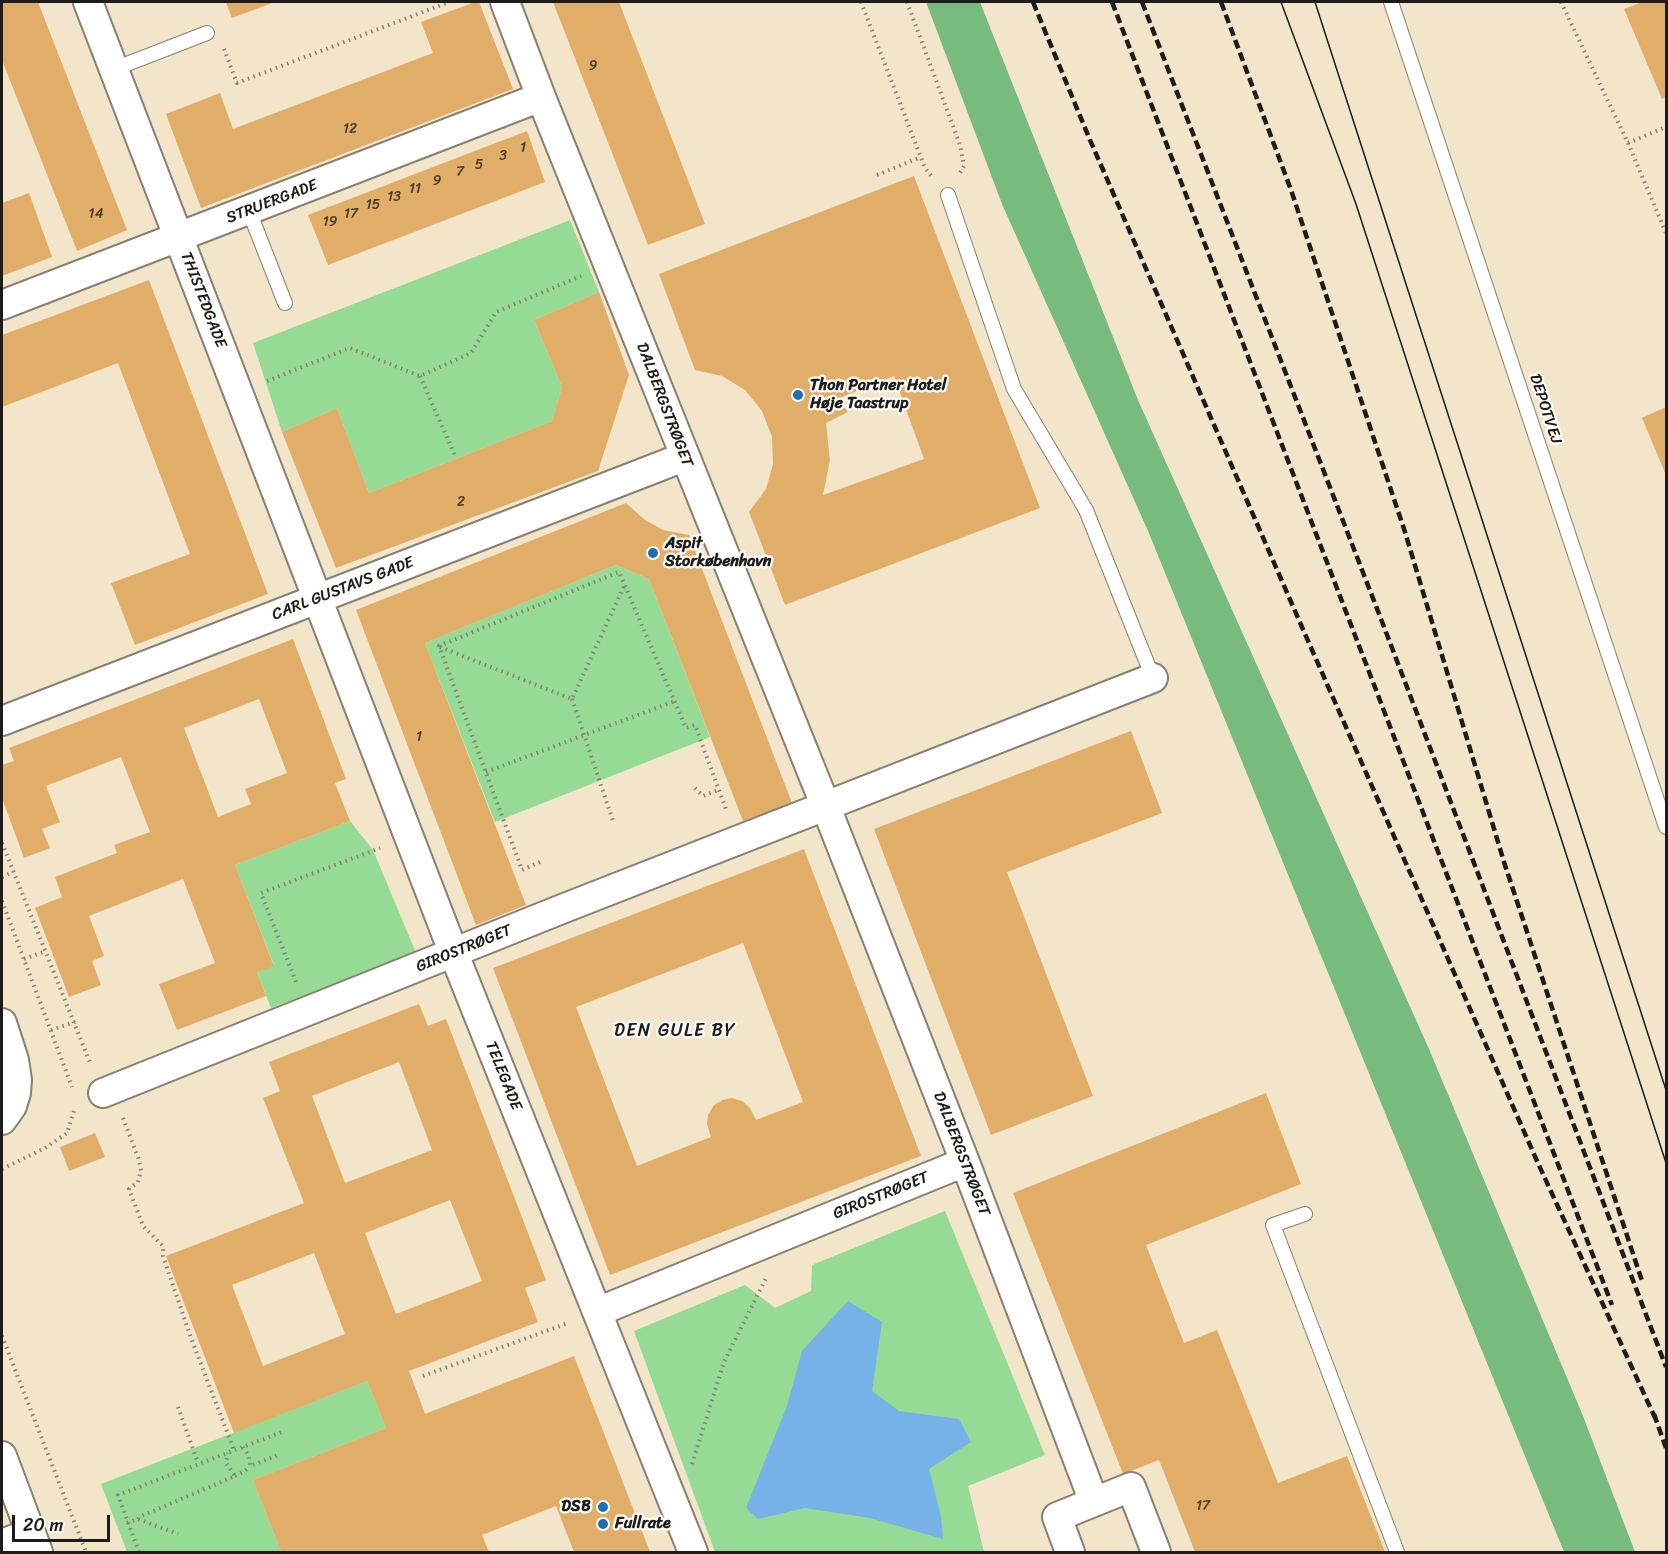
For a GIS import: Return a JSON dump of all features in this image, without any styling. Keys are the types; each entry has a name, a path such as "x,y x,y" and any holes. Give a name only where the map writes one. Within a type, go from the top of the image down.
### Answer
{"street":[{"name":"THISTEDGADE","path":"88,2 317,598"},
{"name":"DALBERGSTRØGET","path":"505,2 684,457 826,807 965,1162 1094,1502"},
{"name":"STRUERGADE","path":"2,305 541,97"},
{"name":"CARL GUSTAVS GADE","path":"2,721 684,457"},
{"name":"TELEGADE","path":"317,598 454,954 693,1552"},
{"path":"826,807 1154,678"},
{"name":"GIROSTRØGET","path":"107,1091 826,807"},
{"path":"2,1023 14,1060 17,1080 12,1106 2,1120"},
{"name":"GIROSTRØGET","path":"597,1312 965,1162"},
{"path":"2,1456 34,1543 2,1544"},
{"path":"1070,1552 1056,1517 1131,1487 1156,1552"}],"lane":[{"name":"DEPOTVEJ","path":"1391,2 1666,827"},
{"path":"114,69 207,33"},
{"path":"948,195 1014,388 1086,510 1154,678"},
{"path":"249,211 285,303"},
{"path":"1305,1214 1273,1225 1397,1552"}],"path":[{"path":"207,33 216,28 237,83 449,2"},
{"path":"861,2 925,168 948,195 964,166 960,145 907,2"},
{"path":"1561,2 1628,144 1666,233"},
{"path":"1628,144 1666,127"},
{"path":"877,175 921,156"},
{"path":"420,376 471,353 496,312 609,264"},
{"path":"238,393 350,348 420,376 456,458"},
{"path":"439,646 619,572 686,728 695,725 738,841"},
{"path":"613,821 572,699 625,584"},
{"path":"439,646 572,699"},
{"path":"439,646 522,870 540,862"},
{"path":"486,772 675,701"},
{"path":"695,788 703,796 718,790"},
{"path":"307,1011 261,893 409,837"},
{"path":"2,843 75,1022 139,1160 141,1171 138,1182 129,1189 143,1226 163,1246 163,1256 188,1328 234,1450"},
{"path":"2,877 13,872"},
{"path":"24,958 46,951"},
{"path":"51,1030 75,1022"},
{"path":"677,1513 724,1362 788,1234"},
{"path":"423,1376 597,1312"},
{"path":"2,1336 86,1552"},
{"path":"178,1407 198,1463"},
{"path":"139,1552 118,1495 282,1432"},
{"path":"243,1447 249,1456 250,1466"},
{"path":"228,1452 226,1463 235,1476"},
{"path":"127,1523 278,1455"},
{"path":"138,1519 178,1534"}],"green space":[{"path":"926,2 980,2 1138,400 1429,1049 1583,1416 1635,1552 1564,1552 1148,531 1002,204"},
{"path":"570,220 599,292 534,320 562,387 552,421 369,493 337,408 282,432 253,343"},
{"path":"616,565 649,579 710,737 495,822 425,643"},
{"path":"350,821 373,850 416,953 271,1008 257,972 274,965 235,865"},
{"path":"945,1211 1045,1455 968,1486 984,1552 715,1552 634,1331 745,1285 775,1308 811,1291 812,1265"},
{"path":"367,1381 386,1428 253,1480 281,1552 127,1552 101,1484"}],"water":[{"path":"848,1301 882,1322 872,1391 899,1411 959,1419 971,1442 929,1469 941,1517 943,1539 870,1518 805,1508 758,1519 746,1508 787,1406 802,1351"}],"building":[{"path":"2,2 38,2 127,230 77,251 2,60"},
{"path":"226,2 275,2 232,18"},
{"path":"479,2 513,89 201,208 166,114 220,93 233,129 433,53 421,22"},
{"path":"553,2 619,2 705,224 648,245"},
{"path":"1642,2 1666,2 1666,97 1662,99 1624,9"},
{"path":"527,131 545,182 328,265 308,215"},
{"name":"Thon Partner Hotel Høje Taastrup","path":"914,176 1040,508 785,605 749,512 766,489 773,464 772,437 762,411 745,390 722,376 695,370 659,274","holes":["894,376 924,459 823,495 830,460 826,423 848,412 837,399"]},
{"path":"29,193 52,257 2,276 2,203"},
{"path":"149,280 268,594 135,645 111,583 190,554 118,363 2,407 2,335"},
{"path":"599,292 629,375 598,471 336,568 282,432 337,408 369,493 552,421 562,387 534,320"},
{"path":"1666,407 1666,475 1642,418"},
{"path":"626,503 645,520 663,530 689,535 792,803 743,821 649,579 616,565 425,643 526,905 476,925 356,610"},
{"path":"293,639 346,779 335,783 350,821 235,865 274,966 257,972 266,996 177,1030 159,984 215,963 183,879 89,916 104,956 92,961 101,985 69,997 35,908 62,897 55,877 117,853 114,845 150,832 121,757 46,786 60,822 42,829 50,848 24,858 2,798 2,765 14,761 9,748","holes":["259,699 287,773 245,789 251,804 218,817 184,728"]},
{"path":"1131,731 1162,813 1007,872 1093,1096 991,1135 874,829"},
{"path":"804,849 921,1156 610,1275 493,968","holes":["743,943 803,1102 756,1120 750,1108 742,1101 732,1098 723,1100 714,1105 708,1115 707,1124 711,1137 637,1166 576,1007"]},
{"path":"419,1004 428,1026 446,1019 546,1280 525,1288 538,1322 409,1371 425,1414 574,1356 650,1552 574,1552 556,1506 482,1535 489,1552 281,1552 253,1480 386,1428 367,1381 234,1433 166,1256 304,1203 263,1098 280,1091 269,1062","holes":["399,1062 432,1150 345,1183 312,1096","450,1200 482,1281 396,1314 365,1233","314,1253 345,1334 263,1366 232,1285"]},
{"path":"1266,1093 1301,1184 1146,1245 1184,1343 1217,1330 1278,1483 1347,1456 1385,1552 1195,1552 1159,1460 1123,1474 1013,1193"},
{"path":"95,1133 105,1157 69,1171 60,1147"}],"tram line":[{"path":"1281,2 1356,204 1666,1163"},
{"path":"1315,2 1666,1090"}],"railway":[{"path":"1033,2 1090,140 1305,634 1537,1161 1657,1422"},
{"path":"1112,2 1612,1305"},
{"path":"1142,2 1381,619 1666,1367"},
{"path":"1221,2 1291,190 1405,532 1504,862 1642,1281"},
{"path":"1654,1414 1666,1448"}],"place":[{"name":"Thon Partner Hotel Høje Taastrup","path":"798,395"},
{"name":"Aspit Storkøbenhavn","path":"653,553"},
{"name":"DSB","path":"603,1507"},
{"name":"Fullrate","path":"603,1524"}],"district":[{"name":"DEN GULE BY","path":"675,1031"}]}
